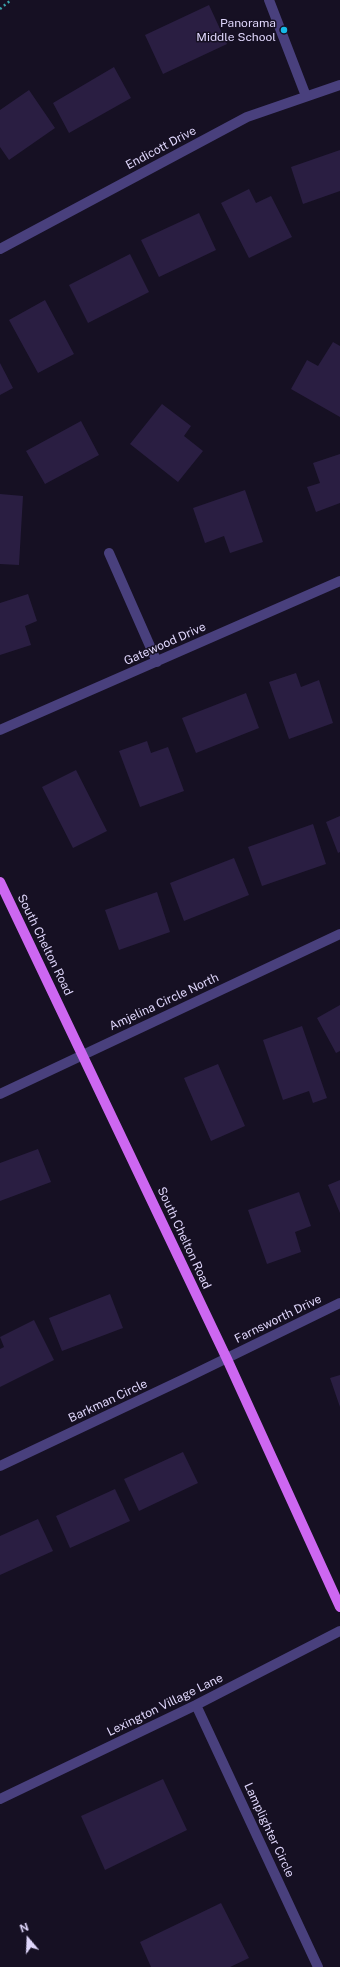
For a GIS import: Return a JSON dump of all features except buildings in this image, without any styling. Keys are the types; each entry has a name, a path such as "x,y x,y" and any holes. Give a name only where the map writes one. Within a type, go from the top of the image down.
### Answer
{"main road":[{"name":"South Chelton Road","path":"0,882 227,1359 340,1607"}],"street":[{"path":"269,0 306,96"},
{"name":"Endicott Drive","path":"0,249 247,117 340,85"},
{"path":"109,553 156,662"},
{"name":"Gatewood Drive","path":"0,730 340,581"},
{"name":"Amjelina Circle North","path":"0,1094 340,934"},
{"name":"Farnsworth Drive","path":"227,1359 340,1303"},
{"name":"Barkman Circle","path":"0,1466 227,1359"},
{"name":"Lexington Village Lane","path":"0,1799 196,1705 340,1631"},
{"name":"Lamplighter Circle","path":"196,1705 318,1967"}],"path":[{"path":"0,9 11,0"}],"place":[{"name":"Panorama Middle School","path":"284,30"}]}
